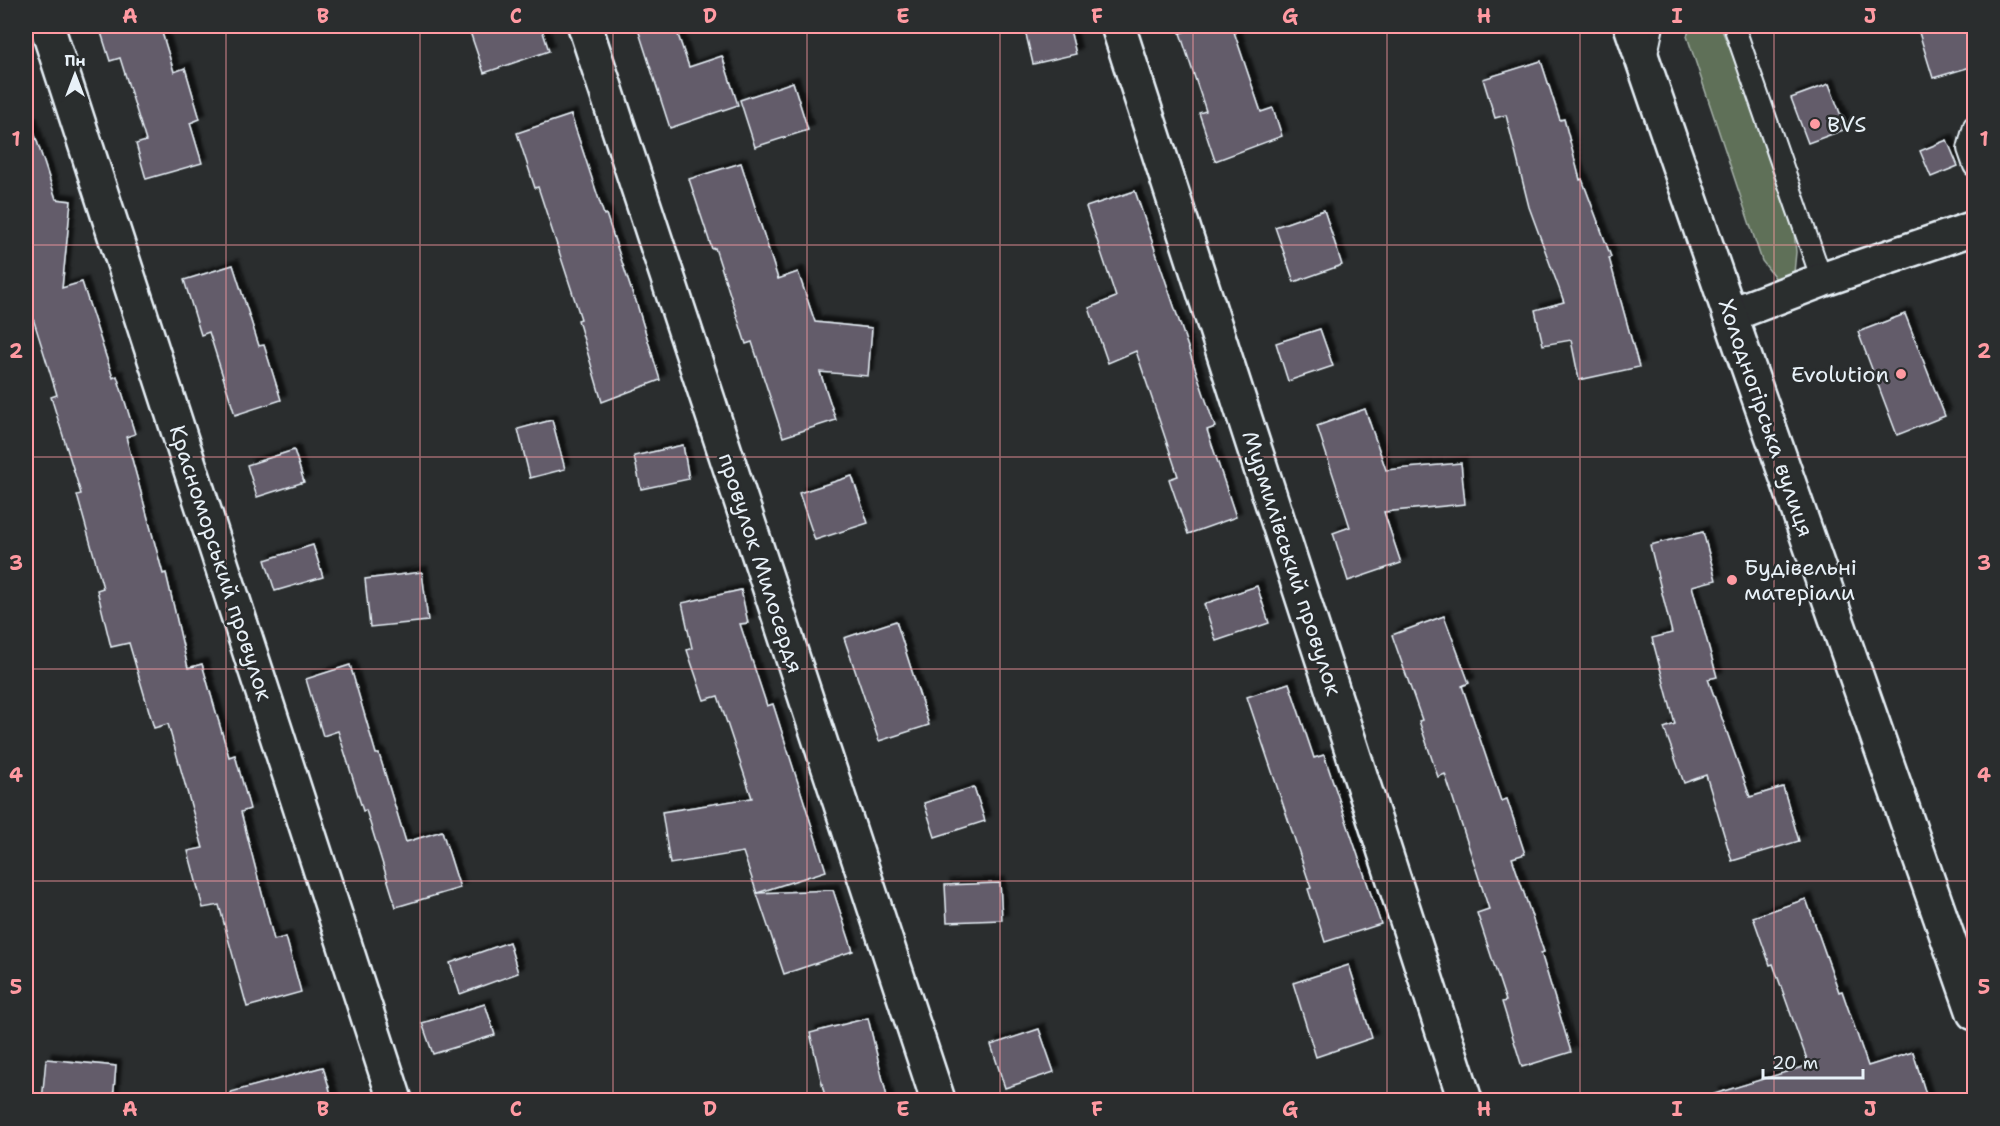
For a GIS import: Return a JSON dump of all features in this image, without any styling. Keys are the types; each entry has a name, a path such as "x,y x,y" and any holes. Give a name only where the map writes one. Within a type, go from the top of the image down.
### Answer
{"street":[{"name":"Красноморський провулок","path":"47,26 395,1101"},
{"name":"провулок Милосердя","path":"585,26 938,1101"},
{"name":"Мурмилівський провулок","path":"1118,26 1466,1101"},
{"name":"Холодногірська вулиця","path":"1631,26 1730,315 1968,975 1974,1013"},
{"path":"1730,315 1822,280 1974,228"}],"lane":[{"path":"1644,67 1653,26"},
{"path":"1734,26 1822,280"},
{"path":"1974,126 1968,149 1974,165"}],"green space":[{"path":"1691,26 1720,26 1741,74 1794,232 1796,252 1794,273 1780,284 1762,261 1687,36"}],"building":[{"path":"99,26 160,26 174,72 185,68 200,119 190,123 202,163 146,179 136,144 146,141 120,58 110,61"},
{"path":"468,26 541,26 549,51 484,73"},
{"path":"637,26 675,26 689,67 722,56 738,105 670,128"},
{"path":"1024,26 1069,26 1076,54 1033,64"},
{"path":"1202,26 1232,26 1261,112 1273,108 1282,136 1215,161 1199,113 1206,111 1180,33"},
{"path":"1917,26 1974,26 1974,66 1933,78"},
{"path":"1541,61 1560,120 1564,119 1580,180 1582,179 1611,257 1609,258 1639,367 1579,380 1571,340 1543,345 1535,310 1564,302 1529,207 1506,115 1495,118 1483,79"},
{"path":"793,82 808,130 755,147 740,100"},
{"path":"1829,84 1846,129 1808,143 1791,98"},
{"path":"571,115 604,215 606,214 635,298 660,380 602,402 578,320 581,319 538,187 535,188 517,133"},
{"path":"31,123 56,199 71,201 62,288 82,282 113,378 117,376 135,434 126,437 163,574 166,573 188,668 202,664 229,757 235,755 250,809 241,812 274,940 286,937 301,992 247,1007 219,905 203,908 188,851 203,848 168,724 154,728 129,643 111,647 97,590 103,588 77,495 81,494 51,397 57,395 26,296 26,124"},
{"path":"1947,140 1958,166 1931,177 1920,151"},
{"path":"741,163 778,279 798,272 815,322 872,328 868,376 820,372 836,420 783,437 752,342 746,344 715,248 712,249 689,179"},
{"path":"1135,191 1215,427 1207,430 1236,517 1188,534 1169,479 1178,476 1136,351 1108,363 1089,308 1116,297 1086,207"},
{"path":"1324,210 1342,265 1294,282 1275,227"},
{"path":"233,265 259,346 264,345 281,400 235,415 209,332 201,335 184,280"},
{"name":"Evolution","path":"1905,314 1945,416 1897,435 1858,332"},
{"path":"1320,329 1333,366 1288,381 1276,343"},
{"path":"1365,409 1386,470 1461,463 1465,504 1384,512 1401,563 1348,581 1333,533 1350,527 1317,426"},
{"path":"552,420 565,469 530,478 518,429"},
{"path":"683,445 689,479 641,489 634,456"},
{"path":"294,450 304,482 257,497 247,465"},
{"path":"852,476 868,523 815,540 799,493"},
{"path":"1703,532 1716,580 1692,586 1717,677 1708,679 1750,797 1783,787 1799,841 1732,861 1706,775 1684,783 1664,728 1675,724 1652,638 1672,633 1650,545"},
{"path":"313,545 323,577 275,591 265,560"},
{"path":"422,572 428,621 370,627 365,579"},
{"path":"1257,586 1269,623 1216,641 1204,604"},
{"path":"741,590 748,623 740,624 767,706 773,704 826,871 757,893 833,890 853,951 784,974 743,852 670,864 662,812 752,798 718,696 704,700 687,650 692,648 682,603"},
{"path":"1444,616 1469,683 1462,686 1501,801 1507,799 1525,854 1512,858 1544,952 1541,953 1571,1052 1522,1067 1502,1002 1506,1001 1477,913 1489,909 1445,774 1438,777 1419,721 1422,720 1392,635"},
{"path":"896,621 929,725 879,741 844,638"},
{"path":"350,665 376,754 379,754 406,842 442,831 460,888 396,907 366,810 363,811 338,731 323,736 306,679"},
{"path":"1289,683 1314,758 1324,755 1381,924 1325,942 1308,889 1311,888 1247,697"},
{"path":"974,787 985,821 935,837 924,803"},
{"path":"1000,883 1002,920 947,922 945,885"},
{"path":"1806,899 1868,1066 1913,1052 1928,1101 1715,1101 1714,1094 1809,1065 1773,964 1770,965 1753,917"},
{"path":"509,942 518,973 460,994 450,963"},
{"path":"1349,965 1372,1038 1316,1057 1293,983"},
{"path":"485,1004 495,1035 433,1054 422,1023"},
{"path":"868,1018 888,1101 826,1101 810,1033"},
{"path":"1039,1029 1054,1072 1005,1088 991,1045"},
{"path":"46,1059 116,1066 113,1101 42,1101"},
{"path":"323,1067 333,1101 232,1101 231,1092"}],"place":[{"name":"BVS","path":"1815,124"},
{"name":"Evolution","path":"1901,374"},
{"name":"Будівельні матеріали","path":"1732,580"}]}
